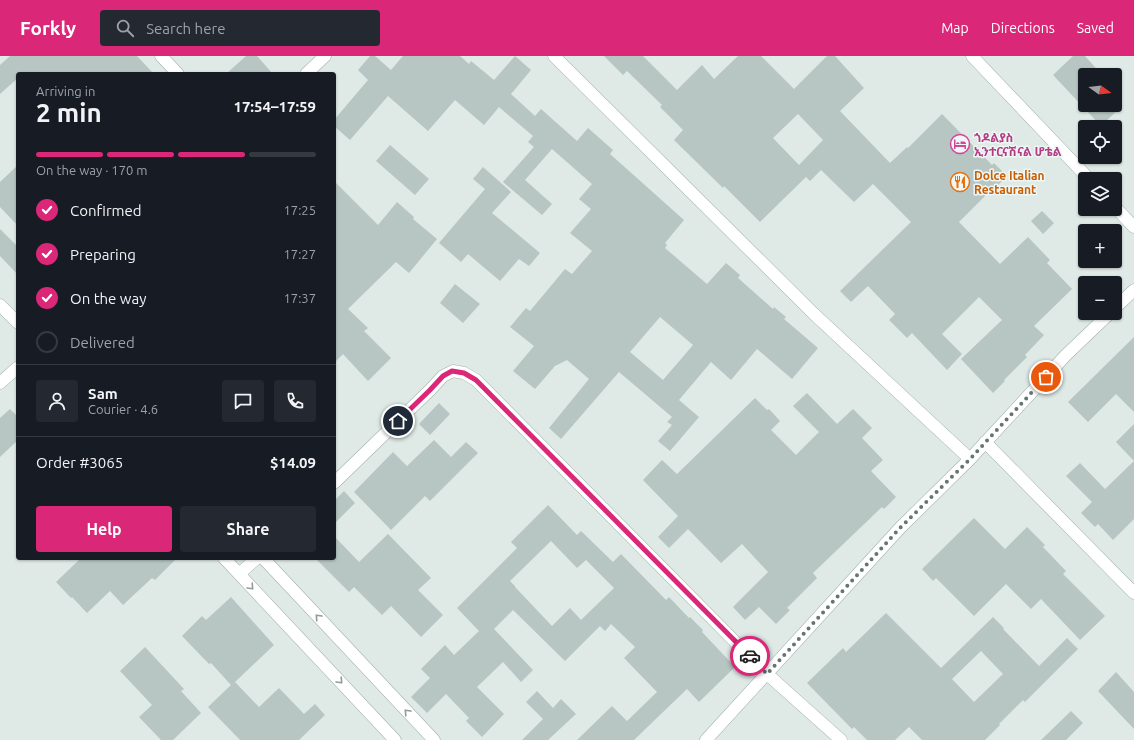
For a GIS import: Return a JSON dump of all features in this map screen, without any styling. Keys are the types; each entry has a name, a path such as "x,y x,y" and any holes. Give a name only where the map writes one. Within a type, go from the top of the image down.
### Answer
{"street":[{"path":"161,56 176,72"},
{"path":"308,72 325,56"},
{"path":"554,56 814,314 970,459"},
{"path":"972,56 1082,172"},
{"path":"1122,214 1134,227"},
{"path":"1122,301 1134,290"},
{"path":"0,305 16,321"},
{"path":"706,740 900,528 970,459 1066,355 1103,320"},
{"path":"0,384 16,370"},
{"path":"336,481 443,376 452,371 464,373 476,380 767,674 841,740"},
{"path":"985,442 1134,593"},
{"path":"226,560 395,740"},
{"path":"239,574 254,560"},
{"path":"265,560 434,740"}],"building":[{"path":"10,56 137,56 152,72 16,72 16,80 0,94 0,65"},
{"path":"246,56 257,56 271,72 228,72"},
{"path":"370,56 375,56 391,70 403,56 460,56 469,64 471,61 494,80 515,56 531,70 511,94 535,116 541,109 577,141 588,128 613,150 610,154 684,220 665,243 667,245 665,248 707,284 726,263 740,275 738,278 773,309 774,307 786,317 784,319 818,348 792,379 757,349 731,380 711,362 679,400 699,417 670,451 658,441 672,425 667,422 672,417 619,372 561,439 549,428 589,379 567,360 555,366 535,389 513,371 534,346 510,327 526,308 530,311 565,269 572,274 592,251 570,233 591,209 579,199 592,184 552,149 525,180 552,204 542,215 503,182 534,147 528,142 533,136 499,107 484,125 455,100 428,131 388,96 350,140 336,128 336,118 368,80 358,70","holes":["660,317 693,345 663,380 630,352"]},
{"path":"604,56 643,56 677,90 702,65 714,79 738,56 761,56 794,89 827,56 835,56 864,88 840,111 890,163 907,147 908,148 942,114 992,165 994,163 1007,176 959,222 1000,264 1028,237 1050,260 1047,263 1072,289 1034,326 1044,335 1025,355 1027,357 993,393 961,359 1002,320 979,297 942,334 962,354 947,370 912,333 907,338 889,320 895,314 868,286 851,302 840,291 911,222 873,184 854,202 821,170 810,181 806,177 760,222 724,186 723,188 674,140 683,130 660,107 662,105 627,71 623,75","holes":["798,114 823,140 799,165 773,138"]},
{"path":"1073,56 1085,56 1096,68 1078,68 1078,102 1053,75"},
{"path":"1088,112 1116,112 1107,120 1095,120"},
{"path":"390,145 429,179 415,195 376,161"},
{"path":"16,167 16,224 0,207 0,182"},
{"path":"483,167 511,192 492,213 540,253 529,266 519,259 500,281 468,254 461,262 439,243 485,189 473,179"},
{"path":"336,183 378,225 397,202 414,217 413,219 437,239 409,273 396,262 348,309 368,328 364,331 391,358 368,381 343,354 336,361"},
{"path":"1042,211 1054,223 1043,234 1031,221"},
{"path":"0,229 16,245 16,273 0,256"},
{"path":"455,284 480,304 463,323 440,303"},
{"path":"1134,337 1134,412 1116,394 1088,422 1068,402"},
{"path":"807,393 837,424 853,409 872,428 862,438 883,460 871,471 896,497 884,509 882,507 813,573 817,578 787,608 790,610 776,624 759,607 745,620 733,607 768,572 742,544 721,563 688,529 669,548 658,537 678,516 643,480 662,460 677,474 755,398 767,410 769,409 780,421 771,430 796,455 819,432 793,406"},
{"path":"439,403 450,414 430,435 419,424"},
{"path":"10,409 16,415 16,442 0,457 0,418"},
{"path":"1134,424 1134,461 1116,442"},
{"path":"434,440 451,457 466,442 478,453 430,501 425,496 391,530 354,492 393,452 407,466"},
{"path":"1134,461 1134,519 1113,540 1098,524 1095,527 1081,513 1092,502 1066,476 1080,463 1105,489"},
{"path":"344,491 355,503 336,522 336,499"},
{"path":"548,505 577,535 581,531 613,562 621,554 666,600 669,597 689,618 690,617 735,667 699,702 687,689 634,740 577,740 612,706 627,721 657,692 624,658 635,647 611,624 605,631 600,626 565,661 513,610 494,629 533,670 521,682 503,662 477,687 504,714 482,737 466,721 469,718 446,694 427,713 411,697 430,678 421,669 445,645 454,655 479,631 457,608 517,548 511,542","holes":["551,541 577,568 586,560 614,588 581,620 570,608 552,626 510,581"]},
{"path":"974,518 1005,549 1027,527 1045,545 1043,547 1066,571 1063,574 1105,616 1080,640 1041,599 1031,609 1006,584 974,616 936,578 933,581 922,569"},
{"path":"388,534 431,578 418,590 443,615 421,637 391,606 382,615 354,587 349,592 317,560 336,560 336,538 359,562"},
{"path":"79,560 175,560 155,580 152,578 123,605 110,591 87,613 56,582"},
{"path":"231,597 274,645 235,682 259,707 279,688 304,714 315,704 325,715 299,740 240,740 208,707 231,685 211,663 209,664 182,636 202,616 206,620"},
{"path":"886,613 941,668 993,617 1039,666 1067,638 1078,649 1025,702 1023,700 985,740 922,740 909,727 895,740 867,740 854,727 852,729 807,683 843,648 846,652","holes":["981,651 1003,674 974,702 952,679"]},
{"path":"145,647 184,689 181,691 201,713 173,740 161,740 139,717 152,705 120,671"},
{"path":"1116,672 1134,692 1134,729 1098,691"},
{"path":"537,691 553,708 561,699 576,714 548,740 522,740 543,719 526,702"},
{"path":"1071,711 1083,723 1066,740 1041,740"}],"way so far":[{"path":"750,656 767,674 900,528 970,459 1046,377"}],"place":[{"name":"ጎዶልያስ ኢንተርናሽናል ሆቴል","path":"960,144"},
{"name":"Dolce Italian Restaurant","path":"960,182"}],"route":[{"path":"398,421 443,376 452,371 464,373 476,380 750,656"}]}
